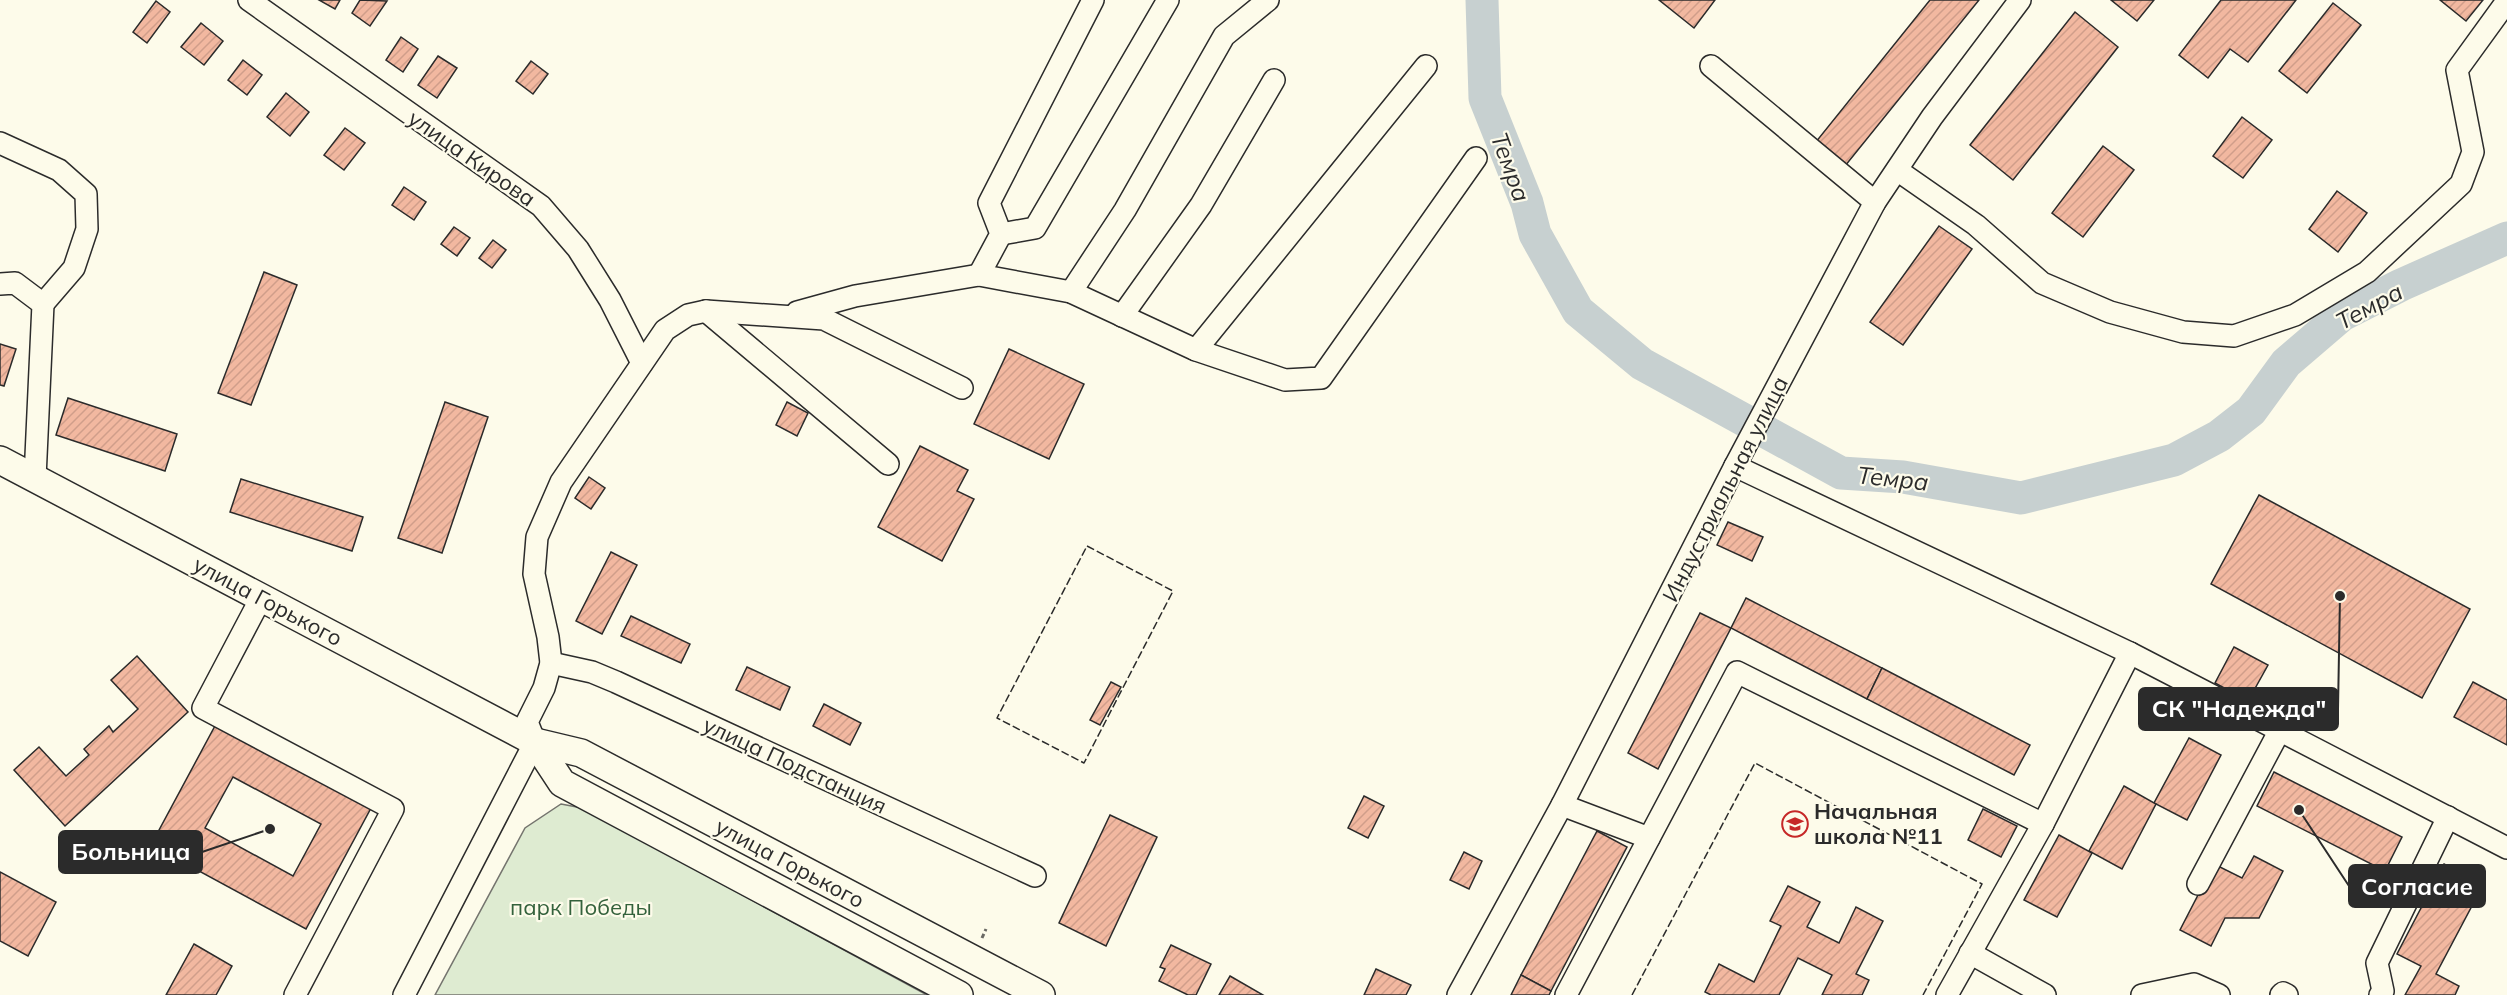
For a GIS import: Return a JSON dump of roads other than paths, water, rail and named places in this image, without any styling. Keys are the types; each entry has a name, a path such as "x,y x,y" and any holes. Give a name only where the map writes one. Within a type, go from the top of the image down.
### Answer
{"main road":[{"name":"улица Горького","path":"0,460 535,742 581,753 1041,995"},
{"name":"улица Горького","path":"535,742 562,783 959,995"}],"street":[{"name":"улица Кирова","path":"249,0 541,206 578,249 610,300 642,363"},
{"path":"979,275 1001,234 989,203 1093,0"},
{"path":"1001,234 1035,228 1168,0"},
{"path":"1071,292 1125,210 1224,36 1268,0"},
{"name":"Индустриальная улица","path":"1458,995 1562,805 1735,466 1875,202 1932,117 2020,0"},
{"path":"1897,170 1976,225 2042,283 2110,312 2183,332 2234,336 2295,315 2367,272 2461,184 2473,152 2457,69 2507,1"},
{"path":"1196,350 1426,66"},
{"path":"1711,66 1875,202"},
{"path":"1122,316 1201,205 1274,80"},
{"path":"0,143 59,170 86,194 87,230 74,268 43,304 35,478"},
{"path":"782,316 855,296 979,275 1071,292 1196,350 1286,380 1321,378 1476,158"},
{"path":"0,284 15,283 43,304"},
{"path":"706,310 888,464"},
{"path":"404,995 535,742 527,722 544,688 551,663 548,637 534,574 537,537 561,482 665,330 688,315 706,310 824,319 962,388"},
{"path":"1735,466 2130,653 2507,848"},
{"path":"261,598 203,708 393,809 295,995"},
{"path":"1947,995 2043,824 2130,653"},
{"name":"улица Подстанция","path":"551,663 592,672 616,682 1035,876"},
{"path":"1566,995 1737,672 2043,824"},
{"path":"2198,884 2280,730"},
{"path":"1562,805 1649,838"},
{"path":"2380,995 2383,991 2378,963 2448,817"},
{"path":"1970,953 2045,995"},
{"path":"2142,995 2194,984 2219,995"},
{"path":"2281,995 2283,993 2287,995"}],"waterway":[{"name":"Темра","path":"1482,0 1485,98 1527,203 1535,234 1578,311 1642,364 1841,473 1903,477 2021,498 2174,460 2219,436 2251,411 2286,363 2342,315 2401,285 2507,238"}],"place":[{"name":"СК \"Надежда\"","path":"2340,596"},
{"name":"Согласие","path":"2299,810"},
{"name":"Начальная школа №11","path":"1795,824"},
{"name":"Больница","path":"270,829"}],"park label":[{"name":"парк Победы","path":"581,907"}]}
